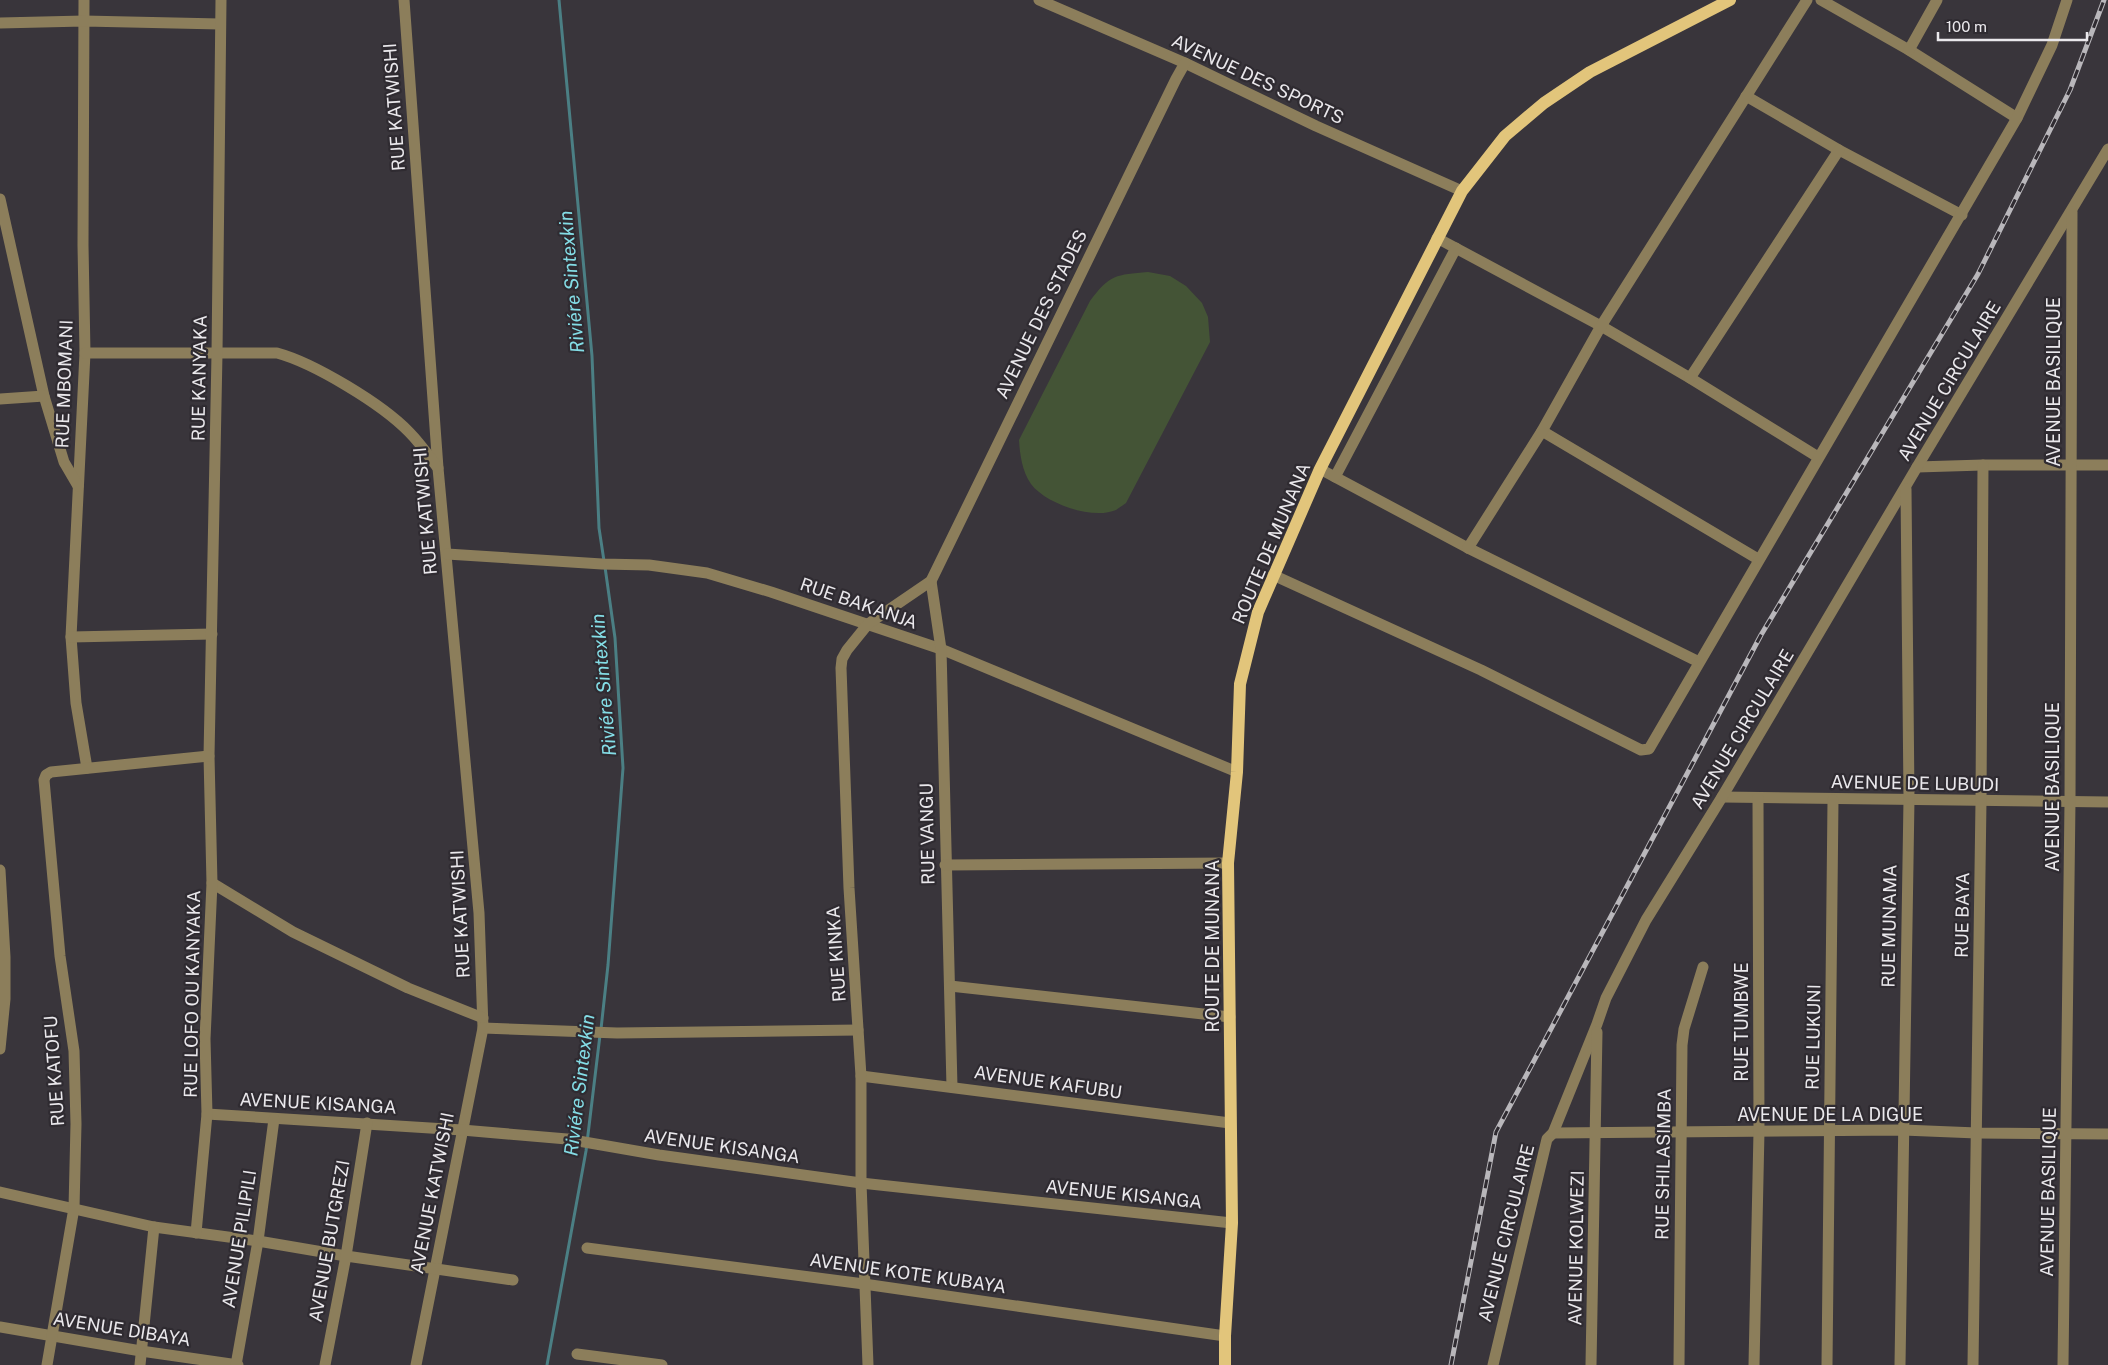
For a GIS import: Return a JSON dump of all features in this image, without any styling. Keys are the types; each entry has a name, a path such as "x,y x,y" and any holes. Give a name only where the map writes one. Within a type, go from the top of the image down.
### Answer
{"main road":[{"name":"ROUTE DE MUNANA","path":"1225,1365 1232,1223 1228,863 1238,772 1240,684 1258,612 1320,469 1462,190 1505,136 1544,103 1590,72 1730,0"}],"street":[{"name":"RUE MBOMANI","path":"84,0 83,246 86,353 72,637 76,703 87,768"},
{"name":"RUE KANYAKA","path":"209,756 217,354 221,0"},
{"name":"RUE KATWISHI","path":"404,0 438,468 479,912 483,1023"},
{"name":"AVENUE DES SPORTS","path":"1040,0 1185,63 1316,126 1462,190"},
{"path":"1468,548 1542,431 1601,326 1807,0"},
{"path":"1820,0 1909,50 2017,118"},
{"path":"1909,50 1937,0"},
{"path":"1273,574 1481,670 1641,750 1649,748 2017,118 2052,45 2067,0"},
{"path":"0,23 84,21 220,24"},
{"name":"AVENUE DES STADES","path":"931,581 1185,63"},
{"path":"1746,96 1839,150 1962,215"},
{"name":"AVENUE CIRCULAIRE","path":"1492,1365 1547,1139 1553,1132 1598,1024 1606,998 1646,920 1722,797 2108,148"},
{"path":"1690,378 1839,150"},
{"path":"0,199 44,396 64,462 78,486"},
{"name":"AVENUE BASILIQUE","path":"2063,1365 2070,802 2072,210"},
{"path":"1437,238 1601,326 1818,457"},
{"path":"1335,477 1456,248"},
{"path":"86,353 277,353 304,363 339,381 408,430 438,468"},
{"path":"0,399 44,396"},
{"path":"1542,431 1758,559"},
{"path":"1917,467 1983,465 2108,466"},
{"name":"RUE BAYA","path":"1973,1365 1981,801 1983,465"},
{"path":"1320,469 1468,548 1699,662"},
{"name":"RUE MUNAMA","path":"1900,1365 1909,799 1906,488"},
{"name":"RUE BAKANJA","path":"447,554 602,564 649,565 707,573 941,649 1238,772"},
{"name":"RUE KINKA","path":"868,1365 861,1183 861,1076 849,888 841,668 842,658 868,624 931,581"},
{"name":"RUE VANGU","path":"931,581 941,649 952,1087"},
{"path":"72,637 212,634"},
{"path":"87,768 209,756"},
{"name":"RUE LOFO OU KANYAKA","path":"196,1233 207,1114 206,1029 212,883 209,756"},
{"name":"RUE KATOFU","path":"47,1365 74,1208 76,1124 74,1051 60,956 44,780 46,775 51,772 87,768"},
{"name":"AVENUE DE LUBUDI","path":"1722,797 1833,800 1909,799 2108,802"},
{"name":"RUE TUMBWE","path":"1754,1365 1759,1131 1758,798"},
{"name":"RUE LUKUNI","path":"1828,1365 1833,800"},
{"path":"945,865 1228,863"},
{"path":"0,870 6,957 5,999 0,1049"},
{"path":"212,883 293,932 483,1023 617,1033 858,1030"},
{"name":"RUE SHILASIMBA","path":"1679,1365 1684,1029 1702,967"},
{"path":"950,986 1230,1017"},
{"name":"AVENUE KATWISHI","path":"416,1365 483,1023"},
{"name":"AVENUE KOLWEZI","path":"1591,1365 1598,1024"},
{"name":"AVENUE KAFUBU","path":"861,1076 1230,1123"},
{"name":"AVENUE KISANGA","path":"207,1114 367,1123 567,1139 659,1155 861,1183 1232,1223"},
{"name":"AVENUE PILIPILI","path":"236,1365 258,1241 274,1119"},
{"name":"AVENUE BUTGREZI","path":"325,1365 346,1256 367,1123"},
{"name":"AVENUE DE LA DIGUE","path":"1553,1132 1829,1132 1903,1130 1977,1133 2108,1134"},
{"path":"0,1192 154,1227 513,1280"},
{"path":"140,1365 154,1227"},
{"name":"AVENUE KOTE KUBAYA","path":"587,1248 864,1284 1225,1336"},
{"name":"AVENUE DIBAYA","path":"0,1327 236,1365"},
{"path":"577,1354 662,1365"}],"green space":[{"path":"1148,272 1170,276 1186,286 1202,303 1208,317 1210,342 1126,503 1116,510 1106,513 1083,511 1058,504 1047,498 1031,484 1021,457 1019,440 1090,301 1114,277"}],"waterway":[{"name":"Riviére Sintexkin","path":"559,0 592,356 599,528 604,561"},
{"name":"Riviére Sintexkin","path":"601,1029 608,965 623,768 615,638 605,567"},
{"name":"Riviére Sintexkin","path":"547,1365 586,1151 600,1035"}],"railway":[{"path":"1451,1365 1496,1132 1761,635 1978,274 2070,90 2104,0"}]}
